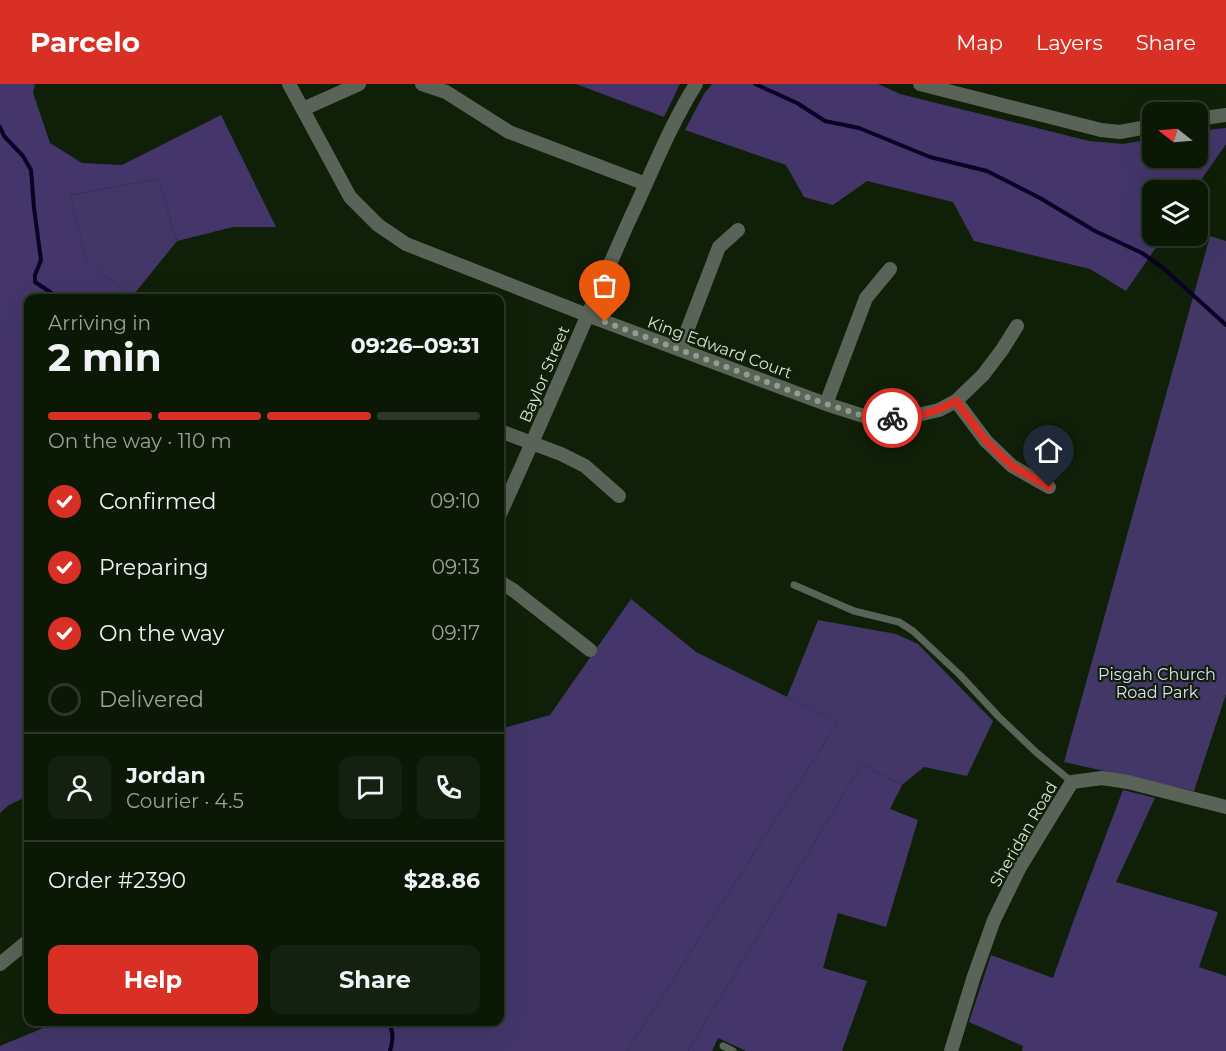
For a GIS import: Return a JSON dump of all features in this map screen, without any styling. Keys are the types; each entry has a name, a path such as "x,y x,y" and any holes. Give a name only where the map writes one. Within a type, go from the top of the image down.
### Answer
{"street":[{"name":"King Edward Court","path":"290,84 351,197 378,225 406,244 587,315 826,404 870,418 904,418 939,410 956,401 983,375 1017,326"},
{"path":"303,109 359,84"},
{"path":"422,84 446,92 509,132 646,184"},
{"name":"Baylor Street","path":"504,505 646,184 696,84"},
{"path":"920,84 1101,130 1120,132 1142,128"},
{"path":"1208,117 1226,115"},
{"path":"680,349 719,247 738,230"},
{"path":"826,404 866,298 890,269"},
{"path":"956,401 986,441 1012,466 1049,487"},
{"path":"504,433 561,454 585,466 620,496"},
{"path":"504,584 591,650"},
{"name":"Sheridan Road","path":"951,1051 994,920 1020,867 1072,782 1102,778 1226,807"},
{"path":"0,964 24,944"}],"lane":[{"path":"794,585 854,611 899,622 913,631 960,675 998,716 1072,782"},
{"path":"723,1046 733,1051"}],"green space":[{"path":"158,179 177,241 134,294 126,294 86,259 70,195"},
{"name":"Pisgah Church Road Park","path":"1210,236 1226,241 1226,694 1194,791 1064,762"},
{"path":"818,620 896,634 918,644 993,721 967,776 924,767 902,785 862,764 688,1051 627,1051 838,722 787,697"}],"shaded area":[{"path":"0,84 35,84 33,93 50,143 82,163 122,165 221,115 276,227 233,227 177,241 158,179 70,195 86,259 126,294 24,294 24,798 9,805 0,813"},
{"path":"576,84 680,84 664,117"},
{"path":"712,84 878,84 900,94 1089,141 1123,144 1142,141 1142,168 1208,168 1208,130 1226,128 1226,144 1201,180 1142,180 1142,246 1157,246 1126,291 1090,269 974,241 953,202 867,181 833,205 804,197 786,165 685,130 704,94"},
{"path":"631,599 696,652 838,722 627,1051 0,1051 0,1046 48,1026 504,1026 504,728 550,715"},
{"path":"862,764 902,785 890,809 918,820 886,927 838,913 823,968 867,981 842,1051 746,1051 718,1038 712,1051 688,1051"},
{"path":"1123,790 1155,798 1116,882 1218,912 1199,967 1226,976 1226,1051 1022,1051 1023,1046 969,1022 991,955 1053,978"}],"waterway":[{"path":"755,84 797,103 825,121 859,128 930,157 987,171 1040,198 1095,231 1142,253 1162,267 1226,325"},
{"path":"0,127 4,136 23,156 31,170 41,260 35,275 35,282 53,294"},
{"path":"390,1026 392,1036 390,1051"}],"way so far":[{"path":"605,322 826,404 870,418 892,418"}],"route":[{"path":"892,418 904,418 939,410 956,401 986,441 1012,466 1049,487"}]}
